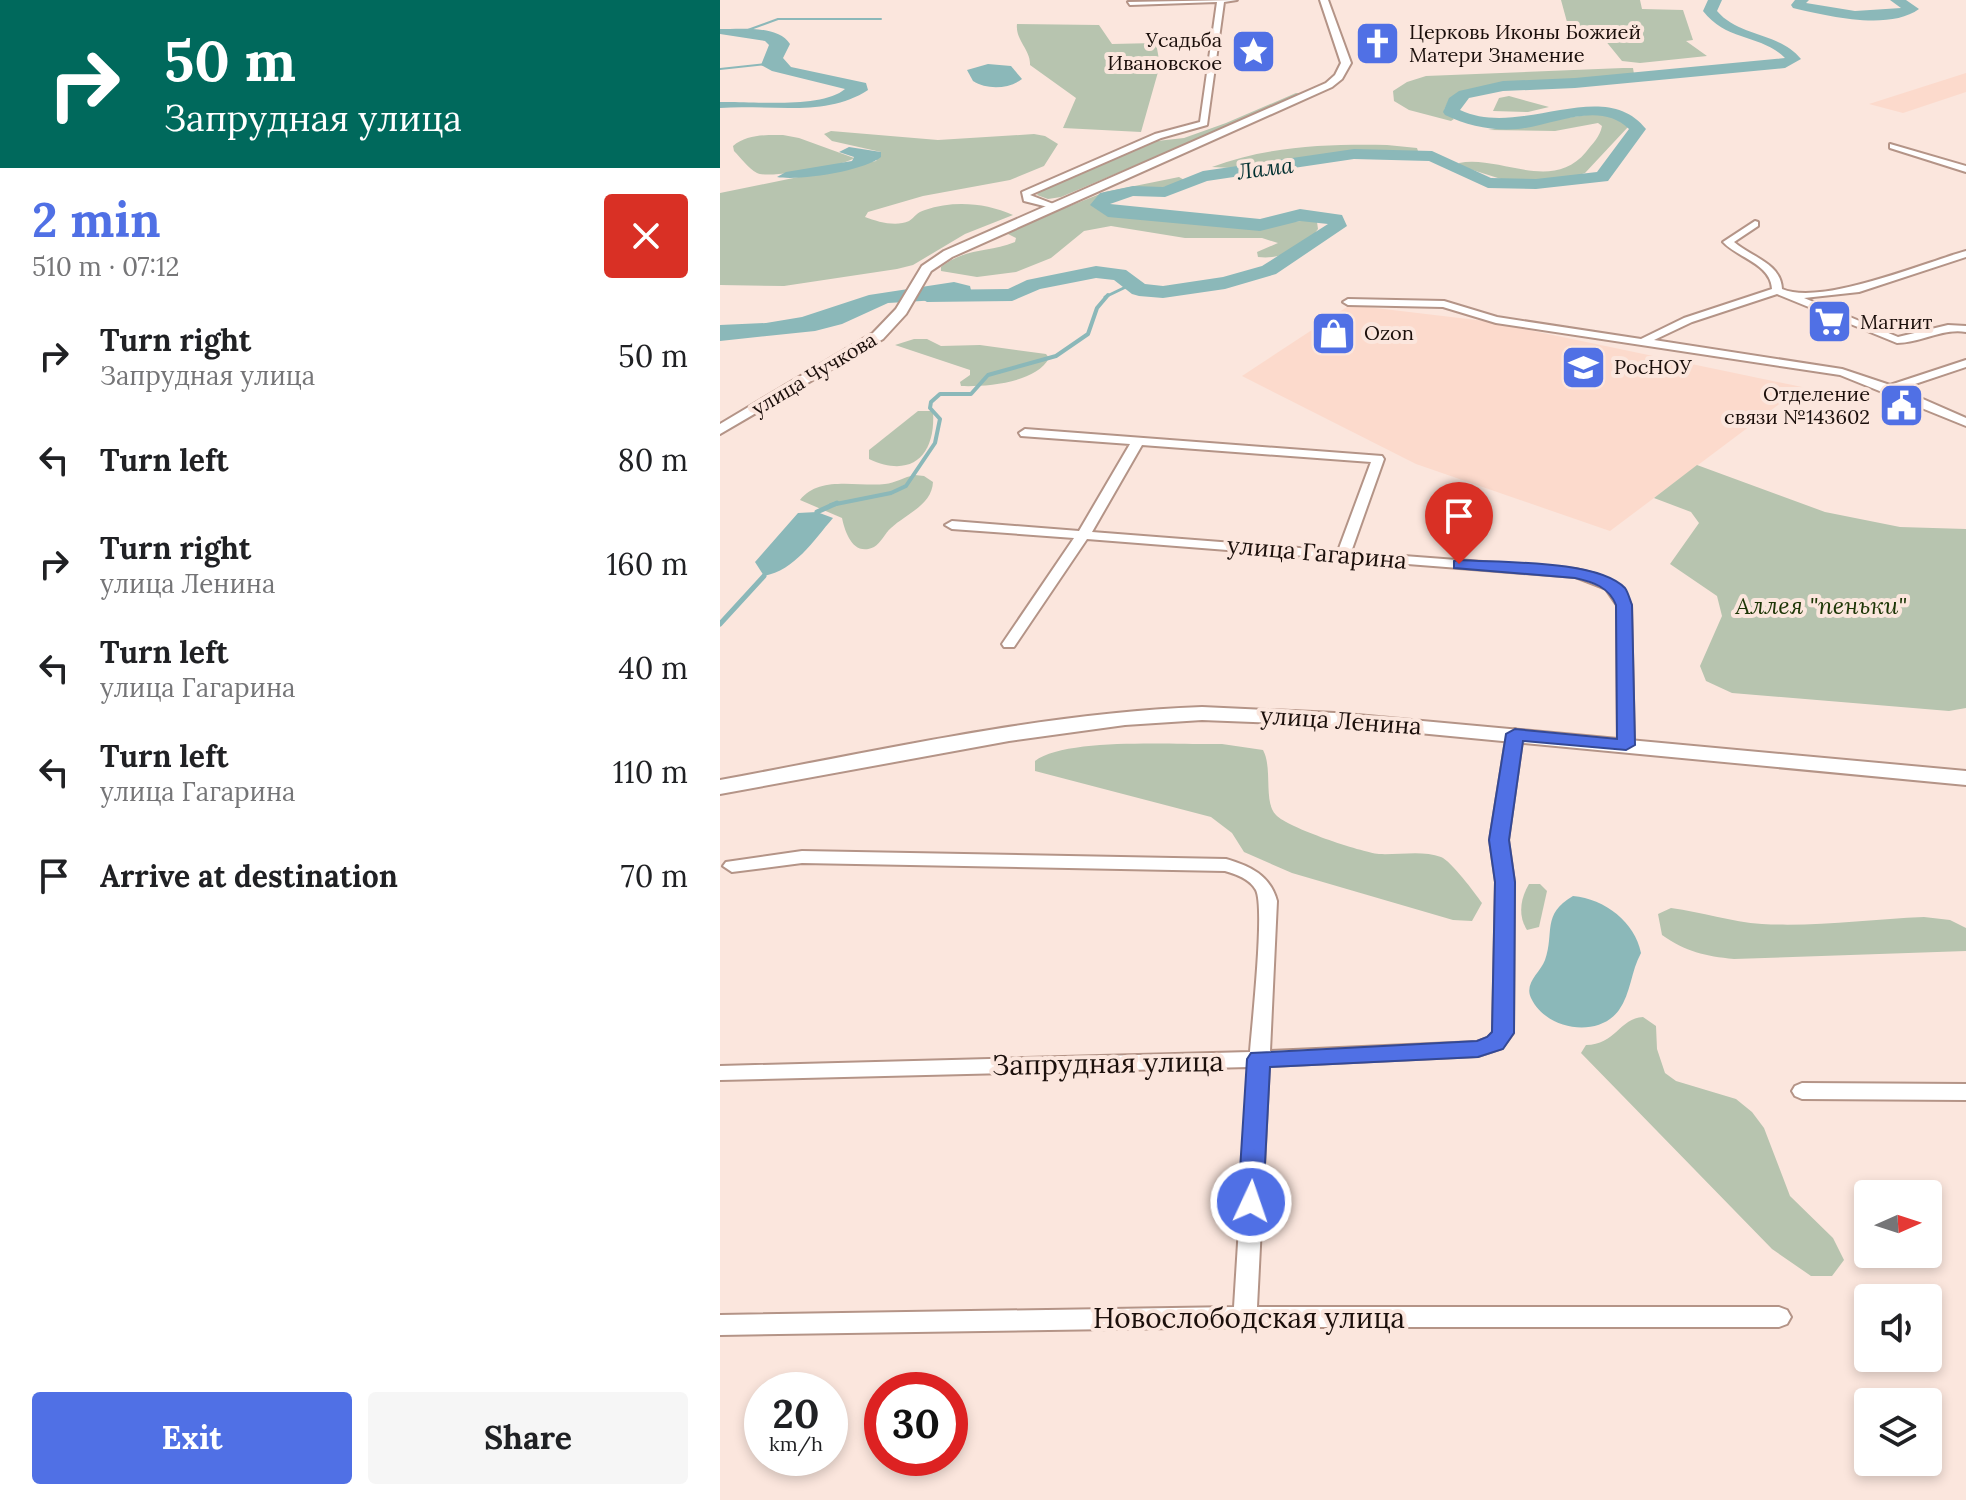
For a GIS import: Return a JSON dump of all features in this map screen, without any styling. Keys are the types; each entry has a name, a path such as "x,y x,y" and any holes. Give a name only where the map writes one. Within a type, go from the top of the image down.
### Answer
{"main road":[{"name":"улица Ленина","path":"720,787 1052,729 1186,714 1257,714 1515,734 1966,778"}],"street":[{"path":"1221,0 1204,123 1158,136 1025,194 1027,199 1053,207 1329,85 1339,77 1346,63 1324,0"},
{"path":"1130,3 1234,0"},
{"path":"1893,146 1966,169"},
{"name":"улица Чучкова","path":"720,430 878,336 901,311 919,278 948,254 1053,207"},
{"path":"1755,224 1728,242 1765,266 1776,282 1777,291"},
{"path":"1794,296 1855,290 1966,254"},
{"path":"1640,343 1688,320 1777,291 1897,340 1915,339 1947,327 1966,329"},
{"path":"1348,302 1444,304 1496,320 1842,372 1966,422"},
{"path":"1890,389 1966,363"},
{"path":"1025,433 1378,459 1343,556"},
{"path":"1009,644 1083,535 1138,441"},
{"name":"улица Гагарина","path":"952,525 1575,573 1608,582 1619,591 1624,605 1626,745"},
{"name":"Запрудная улица","path":"720,1073 1259,1059 1478,1049 1495,1043 1503,1033 1505,882 1499,840 1515,734"},
{"path":"732,866 802,857 1226,865 1246,871 1262,882 1269,897 1245,1317"},
{"path":"1802,1091 1966,1092"},
{"name":"Новослободская улица","path":"720,1325 1245,1317 1779,1317"}],"shaded area":[{"path":"1966,73 1966,92 1903,113 1869,104"},
{"path":"1350,305 1485,321 1802,387 1610,531 1416,464 1242,376"}],"green space":[{"path":"1561,0 1640,0 1642,9 1683,10 1693,40 1686,41 1707,56 1640,63 1622,61 1600,34 1570,33"},
{"path":"1017,24 1099,25 1112,44 1156,43 1160,65 1141,132 1063,128 1076,98 1030,65"},
{"path":"1633,68 1634,74 1467,90 1449,100 1444,110 1454,119 1451,121 1409,110 1394,101 1393,91 1407,82 1426,76"},
{"path":"1296,93 1303,94 1061,197 1048,199 1037,195 1042,188 1157,141 1184,138"},
{"path":"1509,96 1549,107 1528,112 1493,111 1499,98"},
{"path":"1599,113 1613,115 1628,127 1585,173 1567,179 1501,179 1460,166 1459,163 1475,162 1525,170 1558,170 1572,164 1586,152 1602,126 1598,123 1555,131 1488,130"},
{"path":"831,131 938,140 1034,134 1058,144 1044,166 1010,180 923,196 868,212 865,217 893,224 909,221 925,210 958,204 992,208 1013,215 965,234 913,265 784,286 720,285 720,193 876,161 881,152 832,141 824,134"},
{"path":"783,135 854,158 822,168 764,174 754,171 734,151 733,146 744,139"},
{"path":"1387,145 1417,148 1418,151 1361,151 1232,168 1212,167 1254,155 1298,148"},
{"path":"1179,177 1186,181 1107,195 1097,200 1096,208 1115,214 1237,227 1311,220 1317,222 1318,229 1292,251 1276,257 1258,257 1257,252 1278,243 1262,238 1185,238 1111,226 1084,231 1051,258 1016,272 977,277 941,271 941,267 960,256 1015,242 1016,238 1004,232 1105,192"},
{"path":"927,339 941,346 980,345 1046,354 1049,358 1033,373 1010,382 961,386 960,382 970,375 970,370 895,345"},
{"path":"918,411 933,411 933,427 925,451 918,459 898,466 869,459 869,450"},
{"name":"Аллея \"пеньки\"","path":"1697,465 1825,512 1900,527 1966,529 1966,708 1949,711 1732,693 1706,681 1700,666 1722,616 1717,596 1670,564 1699,523 1691,512 1654,498"},
{"path":"915,475 933,482 928,497 874,547 867,549 861,549 851,542 842,518 800,500 818,487 885,484"},
{"path":"1124,744 1222,744 1263,750 1272,809 1283,820 1325,839 1370,852 1441,857 1463,878 1482,903 1472,921 1453,920 1292,873 1244,852 1232,833 1211,817 1035,771 1035,761 1050,753 1071,748"},
{"path":"1529,884 1540,884 1547,891 1539,927 1527,930 1521,907"},
{"path":"1671,908 1739,921 1782,925 1924,917 1950,920 1966,928 1966,951 1724,958 1688,949 1662,935 1658,914"},
{"path":"1643,1017 1656,1026 1657,1049 1665,1073 1676,1081 1736,1099 1752,1112 1764,1128 1790,1196 1833,1238 1844,1260 1832,1276 1811,1276 1772,1249 1581,1053 1586,1045 1604,1041 1628,1022"}],"water":[{"path":"720,29 758,29 777,34 790,44 783,58 791,67 866,83 868,90 852,99 815,107 720,108 720,102 804,102 845,89 772,71 761,65 769,45 765,41 720,34"},
{"path":"988,64 1011,66 1022,79 998,87 973,81 967,70"},
{"path":"849,147 881,152 881,157 861,167 831,174 777,177 786,172 852,161 854,157 839,152"},
{"path":"954,282 970,286 971,290 955,299 888,303 842,324 815,331 720,341 720,325 766,323 802,317 869,295"},
{"path":"817,512 833,518 794,561 764,576 755,562 798,513"},
{"path":"1573,896 1596,902 1617,914 1632,931 1641,953 1619,1010 1610,1019 1586,1027 1560,1024 1548,1017 1538,1009 1529,993 1531,983 1545,960 1553,917 1563,903"}],"waterway":[{"name":"Лама","path":"927,296 1012,295 1034,284 1096,272 1119,274 1139,290 1163,292 1225,283 1269,270 1338,226 1335,219 1300,215 1260,225 1108,211 1099,205 1106,197 1133,191 1165,192 1203,176 1354,154 1432,156 1488,183 1536,184 1602,177 1638,129 1624,115 1599,109 1516,124 1472,122 1451,112 1455,101 1464,94 1503,86 1575,83 1764,66 1785,64 1794,59 1775,44 1740,33 1718,21 1710,11 1715,0"},
{"name":"Лама","path":"1802,0 1798,5 1855,15 1884,15 1912,9 1897,0"},
{"path":"745,31 778,19 881,19"},
{"path":"720,69 767,64"},
{"path":"1107,296 1132,284"},
{"path":"834,504 891,493 906,486 935,443 940,419 930,408 931,402 940,394 971,394 988,375 1056,356 1088,334 1097,308 1107,296"},
{"path":"817,512 834,504"},
{"path":"720,624 764,576"}],"place":[{"name":"Церковь Иконы Божией Матери Знамение","path":"1378,44"},
{"name":"Усадьба Ивановское","path":"1253,52"},
{"name":"Магнит","path":"1829,322"},
{"name":"Ozon","path":"1333,333"},
{"name":"РосНОУ","path":"1583,367"},
{"name":"Отделение связи №143602","path":"1901,405"}],"route":[{"path":"1251,1202 1259,1059 1478,1049 1495,1043 1503,1033 1505,882 1499,840 1515,734 1626,745 1624,605 1619,591 1608,582 1575,573 1459,564"}]}
